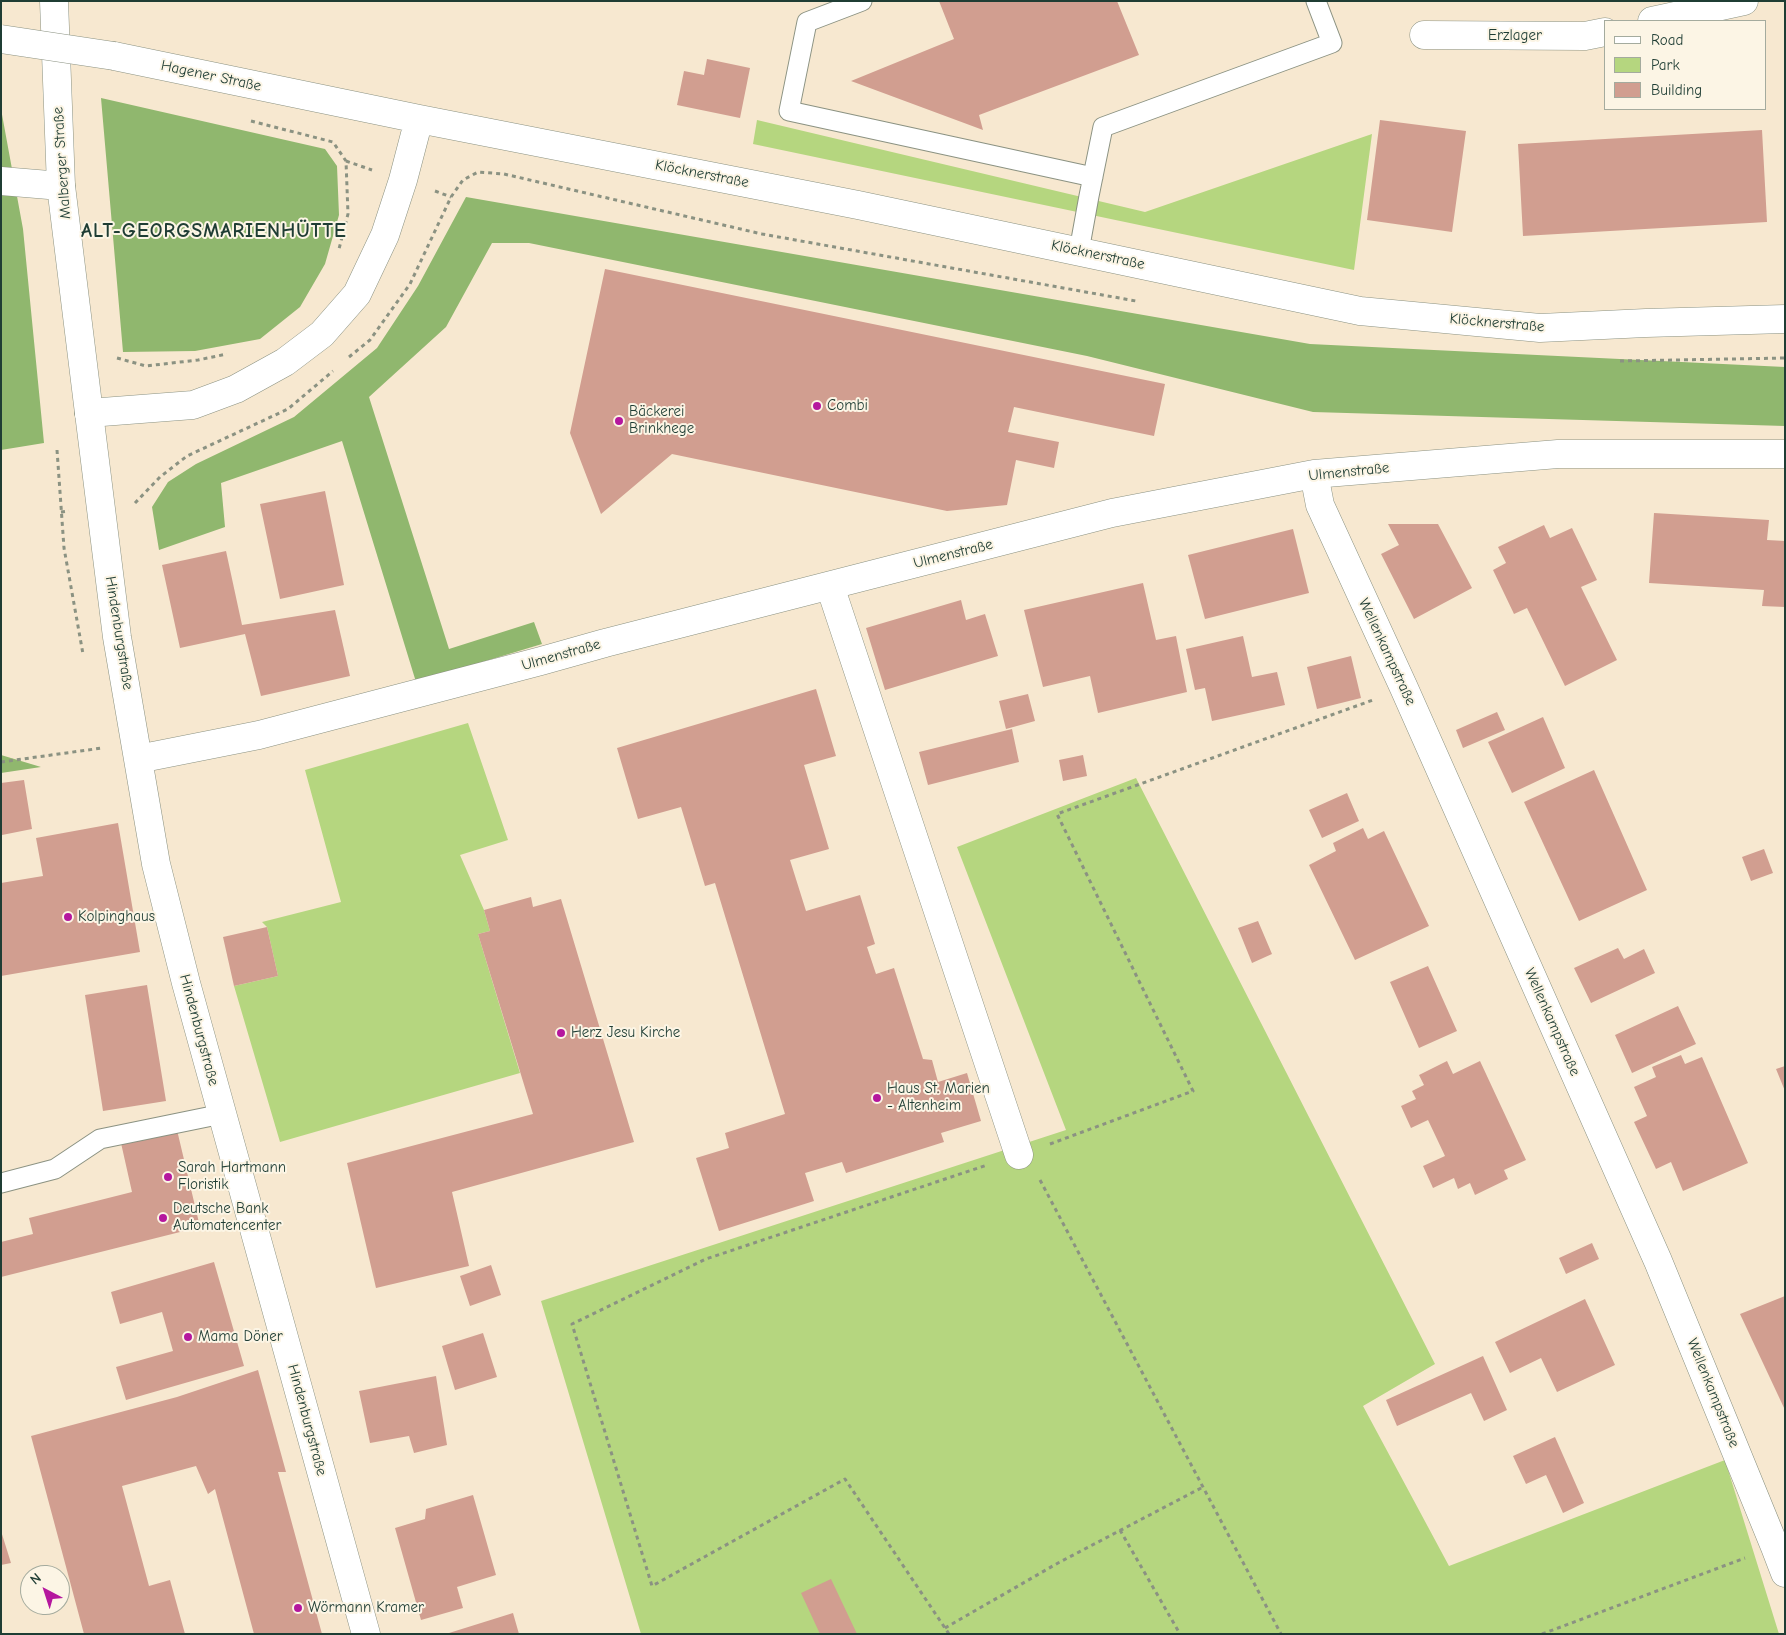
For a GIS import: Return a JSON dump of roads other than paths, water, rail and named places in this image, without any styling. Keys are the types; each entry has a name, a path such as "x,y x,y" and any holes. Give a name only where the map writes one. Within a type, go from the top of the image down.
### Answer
{"street":[{"name":"Malberger Straße","path":"54,1 61,186 89,414"},
{"path":"1657,20 1744,1"},
{"name":"Erzlager","path":"1424,35 1585,36 1604,32"},
{"name":"Hagener Straße","path":"1,39 114,56 419,119"},
{"path":"89,414 193,405 236,389 285,362 322,334 357,294 385,235 403,180 419,119"},
{"name":"Klöcknerstraße","path":"419,119 858,205 1360,311 1540,328 1646,322 1785,319"},
{"path":"1,181 61,186"},
{"name":"Hindenburgstraße","path":"89,414 117,637 130,703 136,751 156,864 186,982 366,1634"},
{"name":"Ulmenstraße","path":"136,751 259,735 605,643 1112,514 1314,474 1558,454 1785,454"},
{"name":"Wellenkampstraße","path":"1314,474 1320,506 1404,688 1658,1261 1780,1545 1785,1573"},
{"path":"830,586 1019,1155"}],"lane":[{"path":"862,1 806,22 790,111 1093,177"},
{"path":"1080,251 1103,127 1332,43 1316,1"},
{"path":"1,1183 55,1169 100,1139 222,1114"}],"place":[{"name":"Combi","path":"817,406"},
{"name":"Bäckerei Brinkhege","path":"619,421"},
{"name":"Kolpinghaus","path":"68,917"},
{"name":"Herz Jesu Kirche","path":"561,1033"},
{"name":"Haus St. Marien - Altenheim","path":"877,1098"},
{"name":"Sarah Hartmann Floristik","path":"168,1177"},
{"name":"Deutsche Bank Automatencenter","path":"163,1218"},
{"name":"Mama Döner","path":"188,1337"},
{"name":"Wörmann Kramer","path":"298,1608"}],"district":[{"name":"ALT-GEORGSMARIENHÜTTE","path":"214,231"}]}
